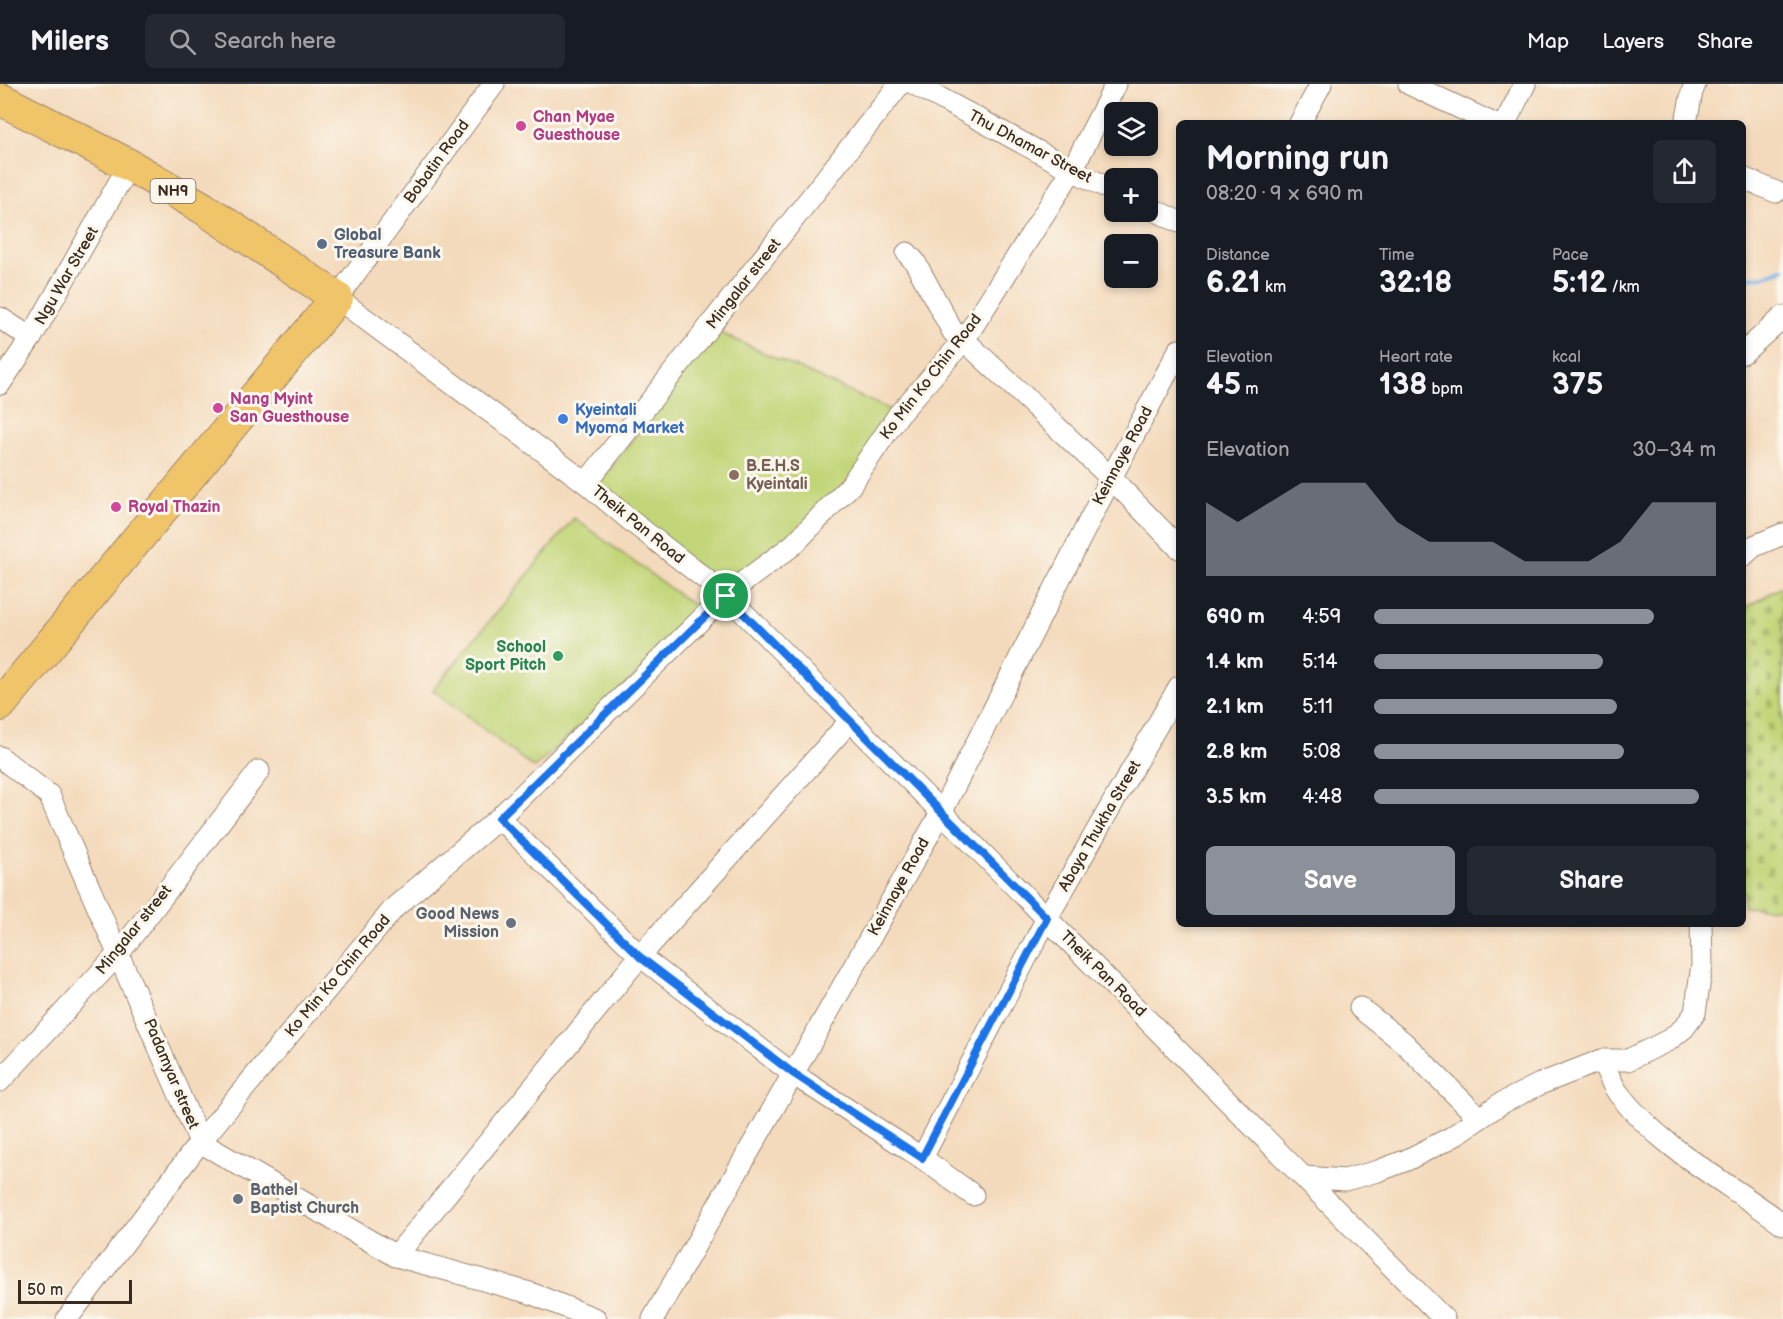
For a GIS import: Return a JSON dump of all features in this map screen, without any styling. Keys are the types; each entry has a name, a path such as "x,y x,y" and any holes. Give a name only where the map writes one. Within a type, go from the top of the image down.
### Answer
{"highway":[{"name":"NH9","path":"0,99 129,165 203,208 337,298"},
{"path":"0,705 337,298"}],"street":[{"name":"Bobatin Road","path":"337,298 494,84"},
{"name":"Mingalar street","path":"586,483 900,84"},
{"name":"Thu Dhamar Street","path":"914,84 1104,186"},
{"name":"Ko Min Ko Chin Road","path":"67,1319 200,1142 394,908 499,818 726,596 793,545 850,486 898,414 964,340 1072,170 1116,84"},
{"path":"1302,120 1320,84"},
{"path":"1409,84 1486,120"},
{"path":"1507,120 1525,84"},
{"path":"1687,120 1695,84"},
{"name":"Ngu War Street","path":"0,384 31,338 129,165"},
{"path":"1746,179 1776,192"},
{"path":"1158,212 1176,221"},
{"path":"907,252 915,262 953,332 1111,478 1176,545"},
{"name":"Theik Pan Road","path":"337,298 586,483 726,596 1444,1319"},
{"path":"1746,350 1783,317"},
{"path":"0,318 31,338"},
{"name":"Keinnaye Road","path":"653,1319 942,811 1111,478 1176,356"},
{"path":"1746,553 1754,546 1783,534"},
{"name":"Abaya Thukha Street","path":"922,1158 1047,918 1176,692"},
{"path":"396,1256 640,957 850,721"},
{"name":"Padamyar street","path":"0,757 49,795 200,1142 396,1256 530,1293 596,1319"},
{"name":"Mingalar street","path":"0,1081 119,953 259,771"},
{"path":"499,818 640,957 794,1074 922,1158 973,1195"},
{"path":"1304,1177 1345,1180 1407,1161 1452,1137 1500,1104 1540,1084 1602,1060 1628,1060 1668,1040 1684,1028 1695,1014 1702,965 1701,927"},
{"path":"1360,1008 1403,1042 1479,1118"},
{"path":"1602,1060 1617,1091 1636,1114 1676,1150 1783,1224"}],"green space":[{"path":"716,331 895,412 850,486 737,596 595,488"},
{"name":"School Sport Pitch","path":"574,518 704,613 534,768 433,690"},
{"path":"1783,586 1783,909 1746,907 1746,607"}],"waterway":[{"path":"1746,278 1762,277 1783,269"}],"place":[{"name":"Chan Myae Guesthouse","path":"521,126"},
{"name":"Global Treasure Bank","path":"322,244"},
{"name":"Nang Myint San Guesthouse","path":"218,408"},
{"name":"Kyeintali Myoma Market","path":"563,419"},
{"name":"B.E.H.S Kyeintali","path":"734,475"},
{"name":"Royal Thazin","path":"116,507"},
{"name":"School Sport Pitch","path":"558,656"},
{"name":"Good News Mission","path":"511,923"},
{"name":"Bathel Baptist Church","path":"238,1199"}],"route":[{"path":"726,596 1047,918 922,1158 794,1074 640,957 499,818 726,596"}]}
